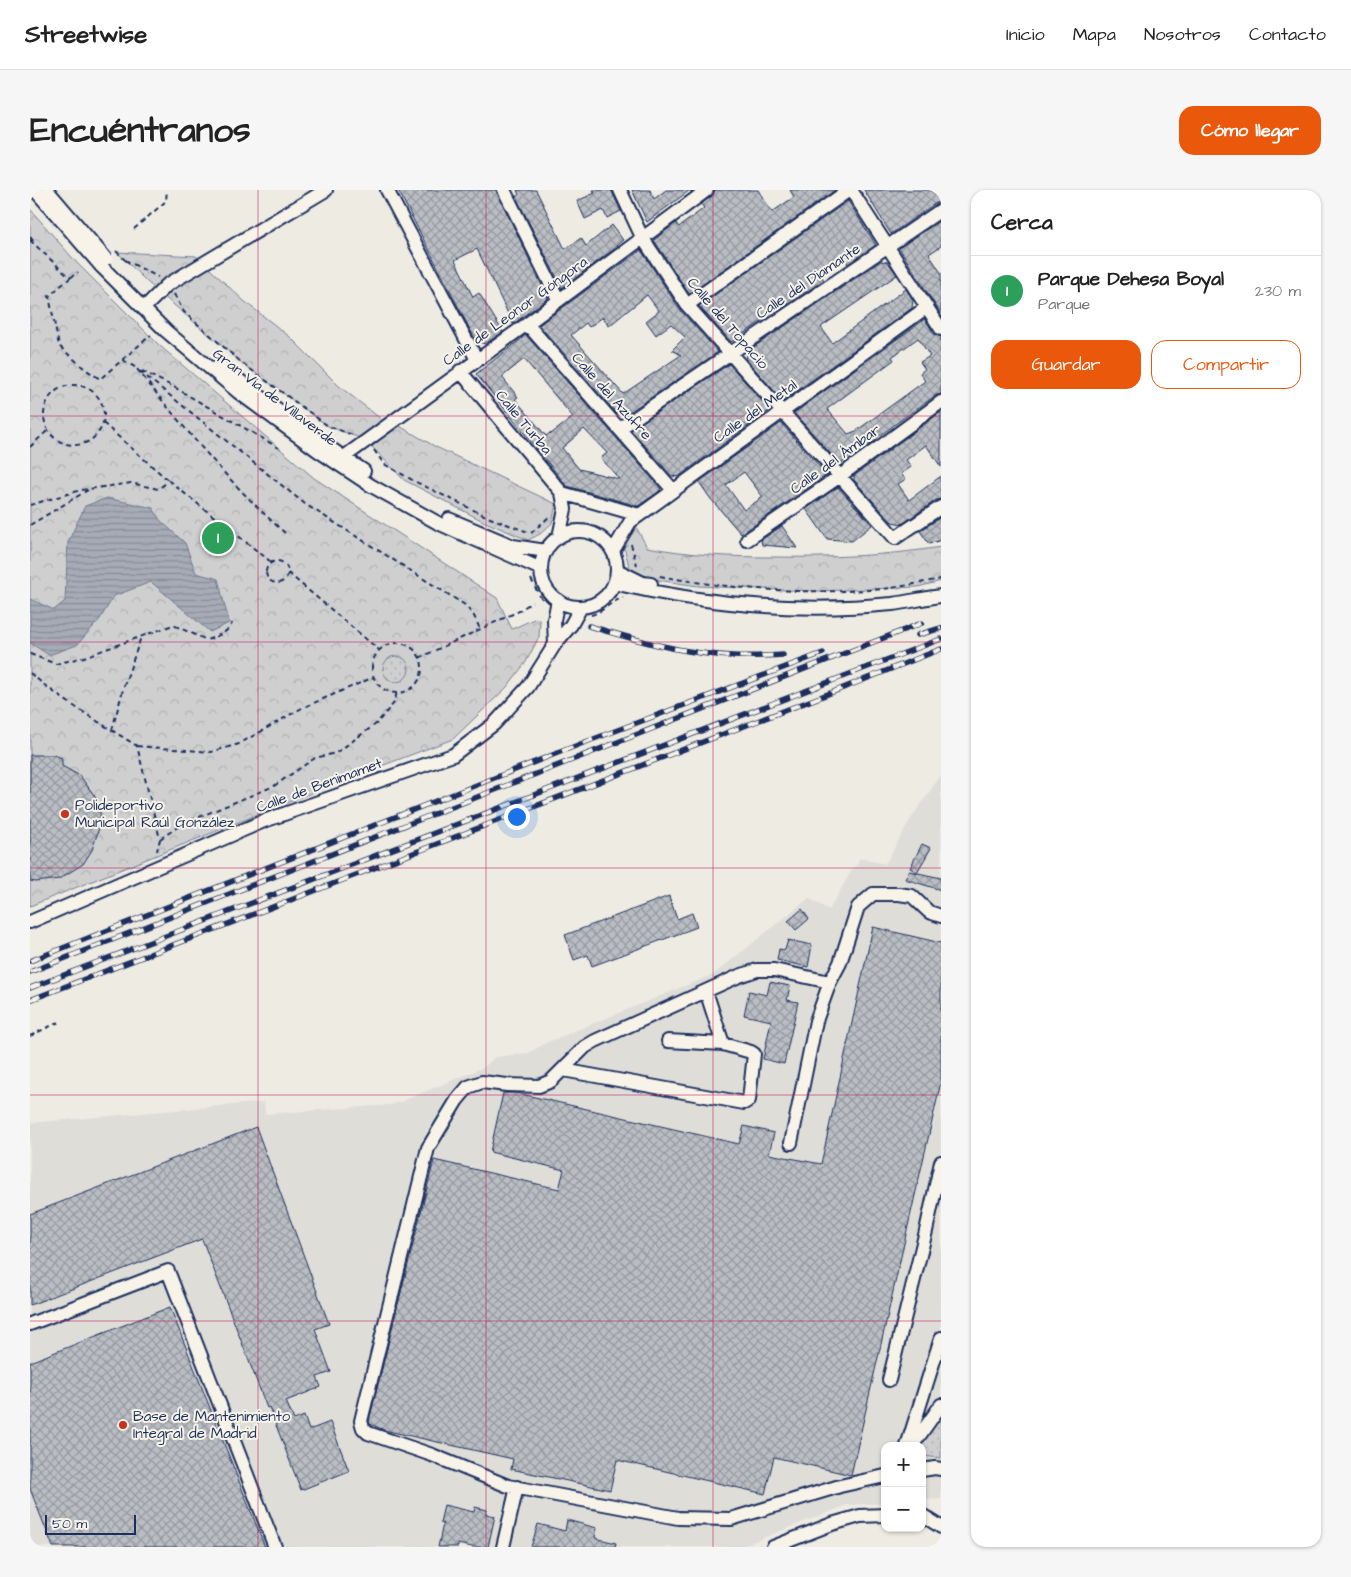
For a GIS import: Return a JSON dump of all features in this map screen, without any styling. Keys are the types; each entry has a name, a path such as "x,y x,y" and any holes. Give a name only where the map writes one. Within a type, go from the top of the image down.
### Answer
{"street":[{"name":"Gran Vía de Villaverde","path":"35,190 166,331 238,392 317,450 370,485 438,523 541,568"},
{"name":"Gran Vía de Villaverde","path":"47,190 105,264 171,326 244,385 375,478 443,516 513,546 546,551"},
{"path":"148,304 167,285 326,190"},
{"path":"387,190 477,360"},
{"path":"504,190 558,299"},
{"name":"Calle del Topacio","path":"620,190 642,237 687,305 731,352 895,538 941,507"},
{"name":"Calle de Leonor Góngora","path":"344,457 706,190"},
{"path":"687,305 850,190 941,329"},
{"name":"Calle del Diamante","path":"620,429 941,210"},
{"name":"Calle del Metal","path":"613,551 626,526 639,515 927,307"},
{"name":"Calle del Azufre","path":"526,324 673,490"},
{"name":"Calle Turba","path":"460,371 562,493"},
{"name":"Calle del Ámbar","path":"747,540 840,476 941,402"},
{"path":"559,537 565,509 562,493 639,515"},
{"path":"583,531 595,534 605,541 613,551 616,577 609,592 584,612 558,600 543,580 541,568 546,551 559,537 571,532 583,531"},
{"path":"616,577 643,583 768,602 846,603 893,600 941,590"},
{"path":"616,577 643,590 707,601 769,607 846,607 894,604 941,596"},
{"path":"555,644 554,620 558,600"},
{"name":"Calle de Benimamet","path":"30,922 264,821 453,755 494,724 528,687 555,644 584,612"},
{"path":"791,1143 816,1021 830,982 840,964 858,907 873,894 899,894 912,896 929,912 941,916"},
{"path":"830,982 774,970 757,970 595,1041 585,1047 551,1081 539,1086 482,1082 468,1087 457,1100 428,1148 361,1421 363,1428 368,1433 432,1455 508,1486 678,1518 731,1519 840,1486 881,1477"},
{"path":"706,991 723,1044"},
{"path":"563,1070 744,1104 750,1100 754,1054 723,1044 668,1041"},
{"path":"889,1380 941,1162"},
{"path":"30,1324 168,1271 275,1547"},
{"path":"909,1442 941,1338"},
{"path":"915,1442 941,1405"},
{"path":"926,1469 936,1468 941,1470"},
{"path":"503,1547 517,1487"},
{"path":"773,1547 832,1524 860,1516 881,1515"},
{"path":"926,1518 941,1527"}],"path":[{"path":"134,229 166,201 167,190"},
{"path":"30,238 70,278"},
{"path":"125,260 162,279"},
{"path":"78,272 49,296 59,346 85,370 100,379 151,335"},
{"path":"173,292 184,312 242,363 328,426 357,437"},
{"path":"123,360 137,369 304,504 465,605 474,616 480,629"},
{"path":"137,369 172,386 279,448"},
{"path":"137,369 181,424 245,496 285,533"},
{"path":"80,385 96,395 104,413 103,423 91,439 82,444 62,443 54,438 48,430 44,421 44,411 47,401 60,388 80,385"},
{"path":"103,423 169,481 271,562"},
{"path":"30,447 48,430"},
{"path":"372,448 384,464 456,502 511,527 531,533 554,513"},
{"path":"30,505 81,490 131,483 158,489 169,481"},
{"path":"30,525 90,489"},
{"path":"626,526 636,564 640,569"},
{"path":"274,560 282,561 287,566 288,573 282,582 271,581 266,572 274,560"},
{"path":"288,573 379,650"},
{"path":"652,575 739,588 819,591 871,590 941,579"},
{"path":"584,612 600,612 618,600 627,599"},
{"path":"419,658 519,611 532,602"},
{"path":"30,654 56,664 84,657 172,626 207,640 230,628 232,623"},
{"path":"112,730 124,686 142,637"},
{"path":"393,643 409,646 419,658 421,666 417,682 405,691 397,692 383,688 374,677 372,663 379,650 393,643"},
{"path":"30,673 137,746 211,752 239,744 302,708 374,677"},
{"path":"160,839 182,824 274,786 314,758 336,753 376,724 394,703 397,692"},
{"path":"137,746 160,839 157,851"},
{"path":"30,1036 59,1022"}],"shaded area":[{"path":"107,498 153,508 160,520 185,543 196,573 218,579 229,623 210,632 151,582 114,596 100,619 77,645 49,655 30,643 30,599 54,610 65,601 68,542 85,506"},
{"path":"941,775 941,1499 926,1500 926,1442 881,1442 881,1503 847,1505 740,1547 30,1547 30,1123 264,1102 265,1114 390,1105 400,1102 484,1067 495,1057 528,1053 548,1042 714,974 809,898 829,910 852,870 858,864 859,858 885,864 912,817"}],"green space":[{"path":"30,209 76,262 160,346 314,478 497,598 512,629 536,618 540,621 539,637 526,662 507,687 453,739 336,783 30,906"},
{"path":"117,252 196,256 244,301 290,337 339,386 381,419 363,441 328,426 242,363 147,282"},
{"path":"396,424 436,447 556,504 552,523 540,534 528,540 483,521 404,480 372,447"},
{"path":"636,527 647,547 710,555 836,557 941,547 941,581 918,587 819,591 698,586 644,578 631,573 620,541 629,530"},
{"path":"396,656 405,660 409,669 405,678 396,682 387,678 383,669 387,660"},
{"path":"941,1414 941,1458 926,1456 926,1442 921,1442"}],"building":[{"path":"398,190 496,190 548,298 513,324 477,249 455,260 473,297 479,293 503,332 485,344 476,341"},
{"path":"517,190 536,190 565,249 581,238 586,246 612,225 623,240 618,246 562,288 516,197 519,195"},
{"path":"593,190 611,190 621,211 607,218 603,210 585,219 577,201 595,193"},
{"path":"632,190 650,190 654,199 666,190 690,190 647,222"},
{"path":"715,190 758,190 772,212 794,197 790,190 835,190 689,294 654,240 676,223 679,227 704,208 701,204 712,196"},
{"path":"864,190 941,190 941,202 936,203 891,234"},
{"path":"848,201 876,245 848,264 843,256 819,272 824,280 731,342 699,306"},
{"path":"941,220 941,246 929,254 941,273 941,314 899,248"},
{"path":"641,250 680,310 718,352 625,415 617,414 539,325","holes":["647,295 659,311 646,321 656,335 671,324 685,337 672,350 681,355 623,394 571,335 586,323 589,327 603,317 609,326"]},
{"path":"881,261 888,262 897,275 821,327 832,343 906,289 913,300 912,308 783,401 746,359 748,351"},
{"path":"925,319 934,334 941,337 941,394 936,395 840,464 794,413","holes":["918,338 930,356 920,362 925,369 920,373 925,381 856,431 848,434 827,409 894,360 892,357"]},
{"path":"526,335 661,489 638,506 567,486 476,374","holes":["524,359 573,417 546,436 515,399 518,397 502,377","584,429 607,453 601,458 619,479 579,469 562,448"]},
{"path":"729,364 770,410 678,477 672,476 631,430"},
{"path":"941,412 941,467 926,445 906,460 911,467 901,474 906,479 898,484 909,500 941,476 941,499 936,500 902,524 892,522 854,480 854,476"},
{"path":"781,423 827,475 741,534 699,482","holes":["744,472 763,497 744,510 726,485"]},
{"path":"838,487 872,525 852,541 827,539 806,509"},
{"path":"941,517 941,540 929,544 920,531"},
{"path":"782,526 797,548 762,545 761,540"},
{"name":"Polideportivo Municipal Raúl González","path":"30,755 54,755 62,758 62,766 80,776 94,795 99,806 101,822 92,850 83,864 59,879 30,881"},
{"path":"922,844 931,848 917,872 910,868"},
{"path":"909,871 941,878 941,890 905,879"},
{"path":"669,896 677,919 692,913 697,927 592,966 588,955 574,960 565,935"},
{"path":"802,909 809,919 796,930 788,921"},
{"path":"873,927 941,943 941,1082 851,1475 774,1457 765,1494 617,1460 610,1490 511,1469 513,1459 384,1430 370,1424 369,1421 434,1160 559,1189 564,1170 490,1152 503,1093 517,1093 739,1144 744,1126 774,1133 769,1154 821,1164"},
{"path":"788,940 812,945 808,967 777,960 779,949 785,950"},
{"path":"770,982 790,986 787,1000 798,1002 784,1064 763,1059 771,1021 744,1015 749,991 767,995"},
{"path":"256,1127 329,1324 315,1329 331,1372 317,1377 321,1387 286,1401 294,1420 304,1416 309,1430 330,1422 349,1471 301,1490 269,1407 267,1408 202,1239 30,1305 30,1214"},
{"name":"Base de Mantenimiento Integral de Madrid","path":"170,1307 265,1547 53,1547 30,1489 30,1362"},
{"path":"444,1505 474,1512 475,1507 487,1510 486,1514 495,1516 488,1547 472,1547 458,1544 458,1547 438,1547 443,1524 440,1523"},
{"path":"567,1520 597,1528 595,1538 616,1543 615,1547 531,1547 538,1524 565,1531"}],"railway":[{"path":"30,972 922,623"},
{"path":"589,626 642,641 715,655 783,655"},
{"path":"918,635 941,628"},
{"path":"30,988 941,639"},
{"path":"30,1000 941,649"},
{"path":"30,961 583,743 823,653"}],"place":[{"name":"Parque Dehesa Boyal","path":"218,538"},
{"name":"Polideportivo Municipal Raúl González","path":"65,814"},
{"name":"Base de Mantenimiento Integral de Madrid","path":"123,1425"}]}
